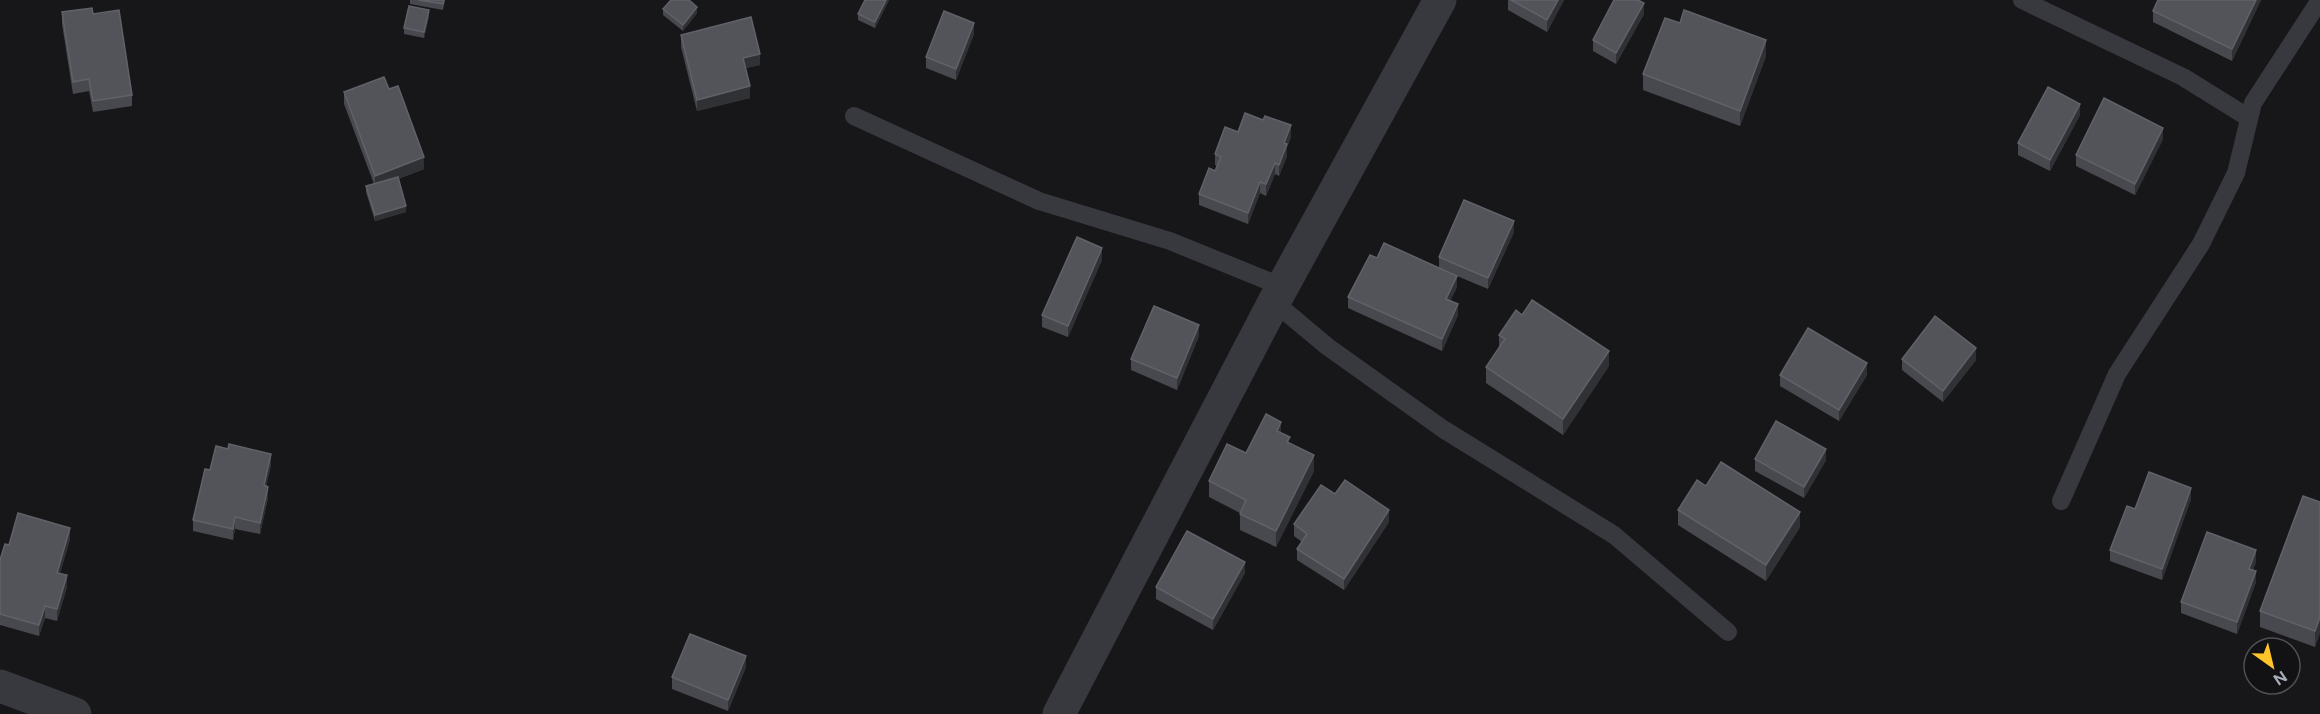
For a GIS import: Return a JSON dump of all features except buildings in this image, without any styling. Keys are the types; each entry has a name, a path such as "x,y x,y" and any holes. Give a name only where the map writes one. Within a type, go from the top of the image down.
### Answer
{"street":[{"path":"1059,714 1279,295 1440,0"},
{"path":"0,686 75,714"}],"lane":[{"path":"2022,0 2183,77 2250,118"},
{"path":"2061,501 2117,374 2201,244 2236,173 2253,104 2320,0"},
{"path":"854,116 1040,201 1170,241 1279,295 1328,347 1443,429 1614,534 1728,632"}]}
